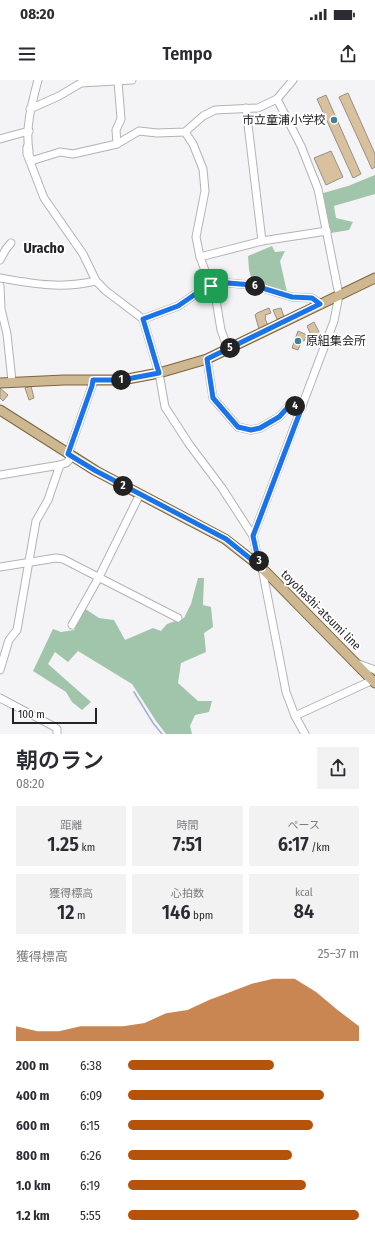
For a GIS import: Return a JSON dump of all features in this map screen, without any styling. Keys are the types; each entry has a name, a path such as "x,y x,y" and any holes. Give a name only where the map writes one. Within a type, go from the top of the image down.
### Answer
{"main road":[{"path":"0,383 12,381 122,380 159,373 207,359 375,278"},
{"name":"toyohashi-atsumi line","path":"0,410 96,471 226,539 262,568 374,682"}],"street":[{"path":"31,161 27,138 30,109 38,80"},
{"path":"30,109 59,96 81,83 132,80"},
{"path":"31,161 60,152 73,154 117,144 139,131 157,133 185,132 203,116 215,110 258,108 277,99 293,80"},
{"path":"117,144 116,130 121,119 118,81"},
{"path":"253,536 334,321 339,295 318,189 301,146 277,99"},
{"path":"246,108 262,241"},
{"path":"0,139 28,131"},
{"path":"185,132 193,144 202,169 205,191 196,237 200,256 216,300 221,330 228,349"},
{"path":"31,161 27,147 26,154 44,198 83,254 96,281 106,291 143,319 159,373 166,407 189,444 222,488 253,536 262,568 286,692 295,716 305,734"},
{"path":"200,256 262,241 327,231"},
{"path":"0,260 11,243"},
{"path":"0,278 47,286 79,285 96,281"},
{"path":"143,319 178,306 211,286 228,283 252,285 292,297 312,298 320,304"},
{"path":"0,286 1,309 7,334 12,381"},
{"path":"207,359 213,398 238,427 251,430 260,428 279,417 290,405 302,407"},
{"path":"0,475 60,466 66,463 70,455 93,380"},
{"path":"0,670 9,640 17,630 36,521 48,500 60,466"},
{"path":"72,625 99,577 140,494"},
{"path":"0,567 56,558 63,559 178,618"},
{"path":"356,663 375,670"},
{"path":"295,716 374,682"},
{"path":"0,698 53,726 57,729 57,734"}],"green space":[{"path":"375,175 375,194 334,206 336,218 353,222 349,230 331,233 320,194 348,186"},
{"path":"272,246 275,252 285,251 280,261 287,292 253,283 249,270 248,256"},
{"path":"198,578 204,578 203,605 211,607 213,627 204,633 206,652 181,663 178,683 198,701 212,701 209,712 195,715 190,726 192,734 166,734 132,684 78,651 68,662 55,652 48,664 91,702 82,710 72,702 66,692 33,671 53,629 61,632 74,630 84,608 99,618 114,620 125,640 153,628 161,631 167,624 184,618 191,604"}],"building":[{"path":"348,93 375,154 375,167 372,169 339,97"},
{"path":"326,95 361,174 353,178 317,99"},
{"path":"331,151 343,177 326,185 314,158"},
{"path":"269,308 271,313 265,315 268,326 259,329 255,315"},
{"path":"281,308 284,317 277,319 273,310"},
{"path":"314,322 321,336 317,338 316,336 312,337 307,326"},
{"name":"原組集会所","path":"298,331 307,335 304,341 302,340 298,350 292,348"},
{"path":"31,386 34,398 29,400 25,388"},
{"path":"0,388 8,395 3,401 0,398"}],"waterway":[{"path":"134,692 153,723 162,734"}],"place":[{"name":"市立童浦小学校","path":"334,120"},
{"name":"原組集会所","path":"298,341"}],"district":[{"name":"Uracho","path":"44,248"}],"route":[{"path":"228,283 252,285 292,297 312,298 320,304 207,359 213,398 238,427 251,430 260,428 279,417 290,405 302,407 253,536 262,568 226,539 96,471 68,454 93,380 122,380 159,373 143,319 178,306 211,286 228,283"}]}
